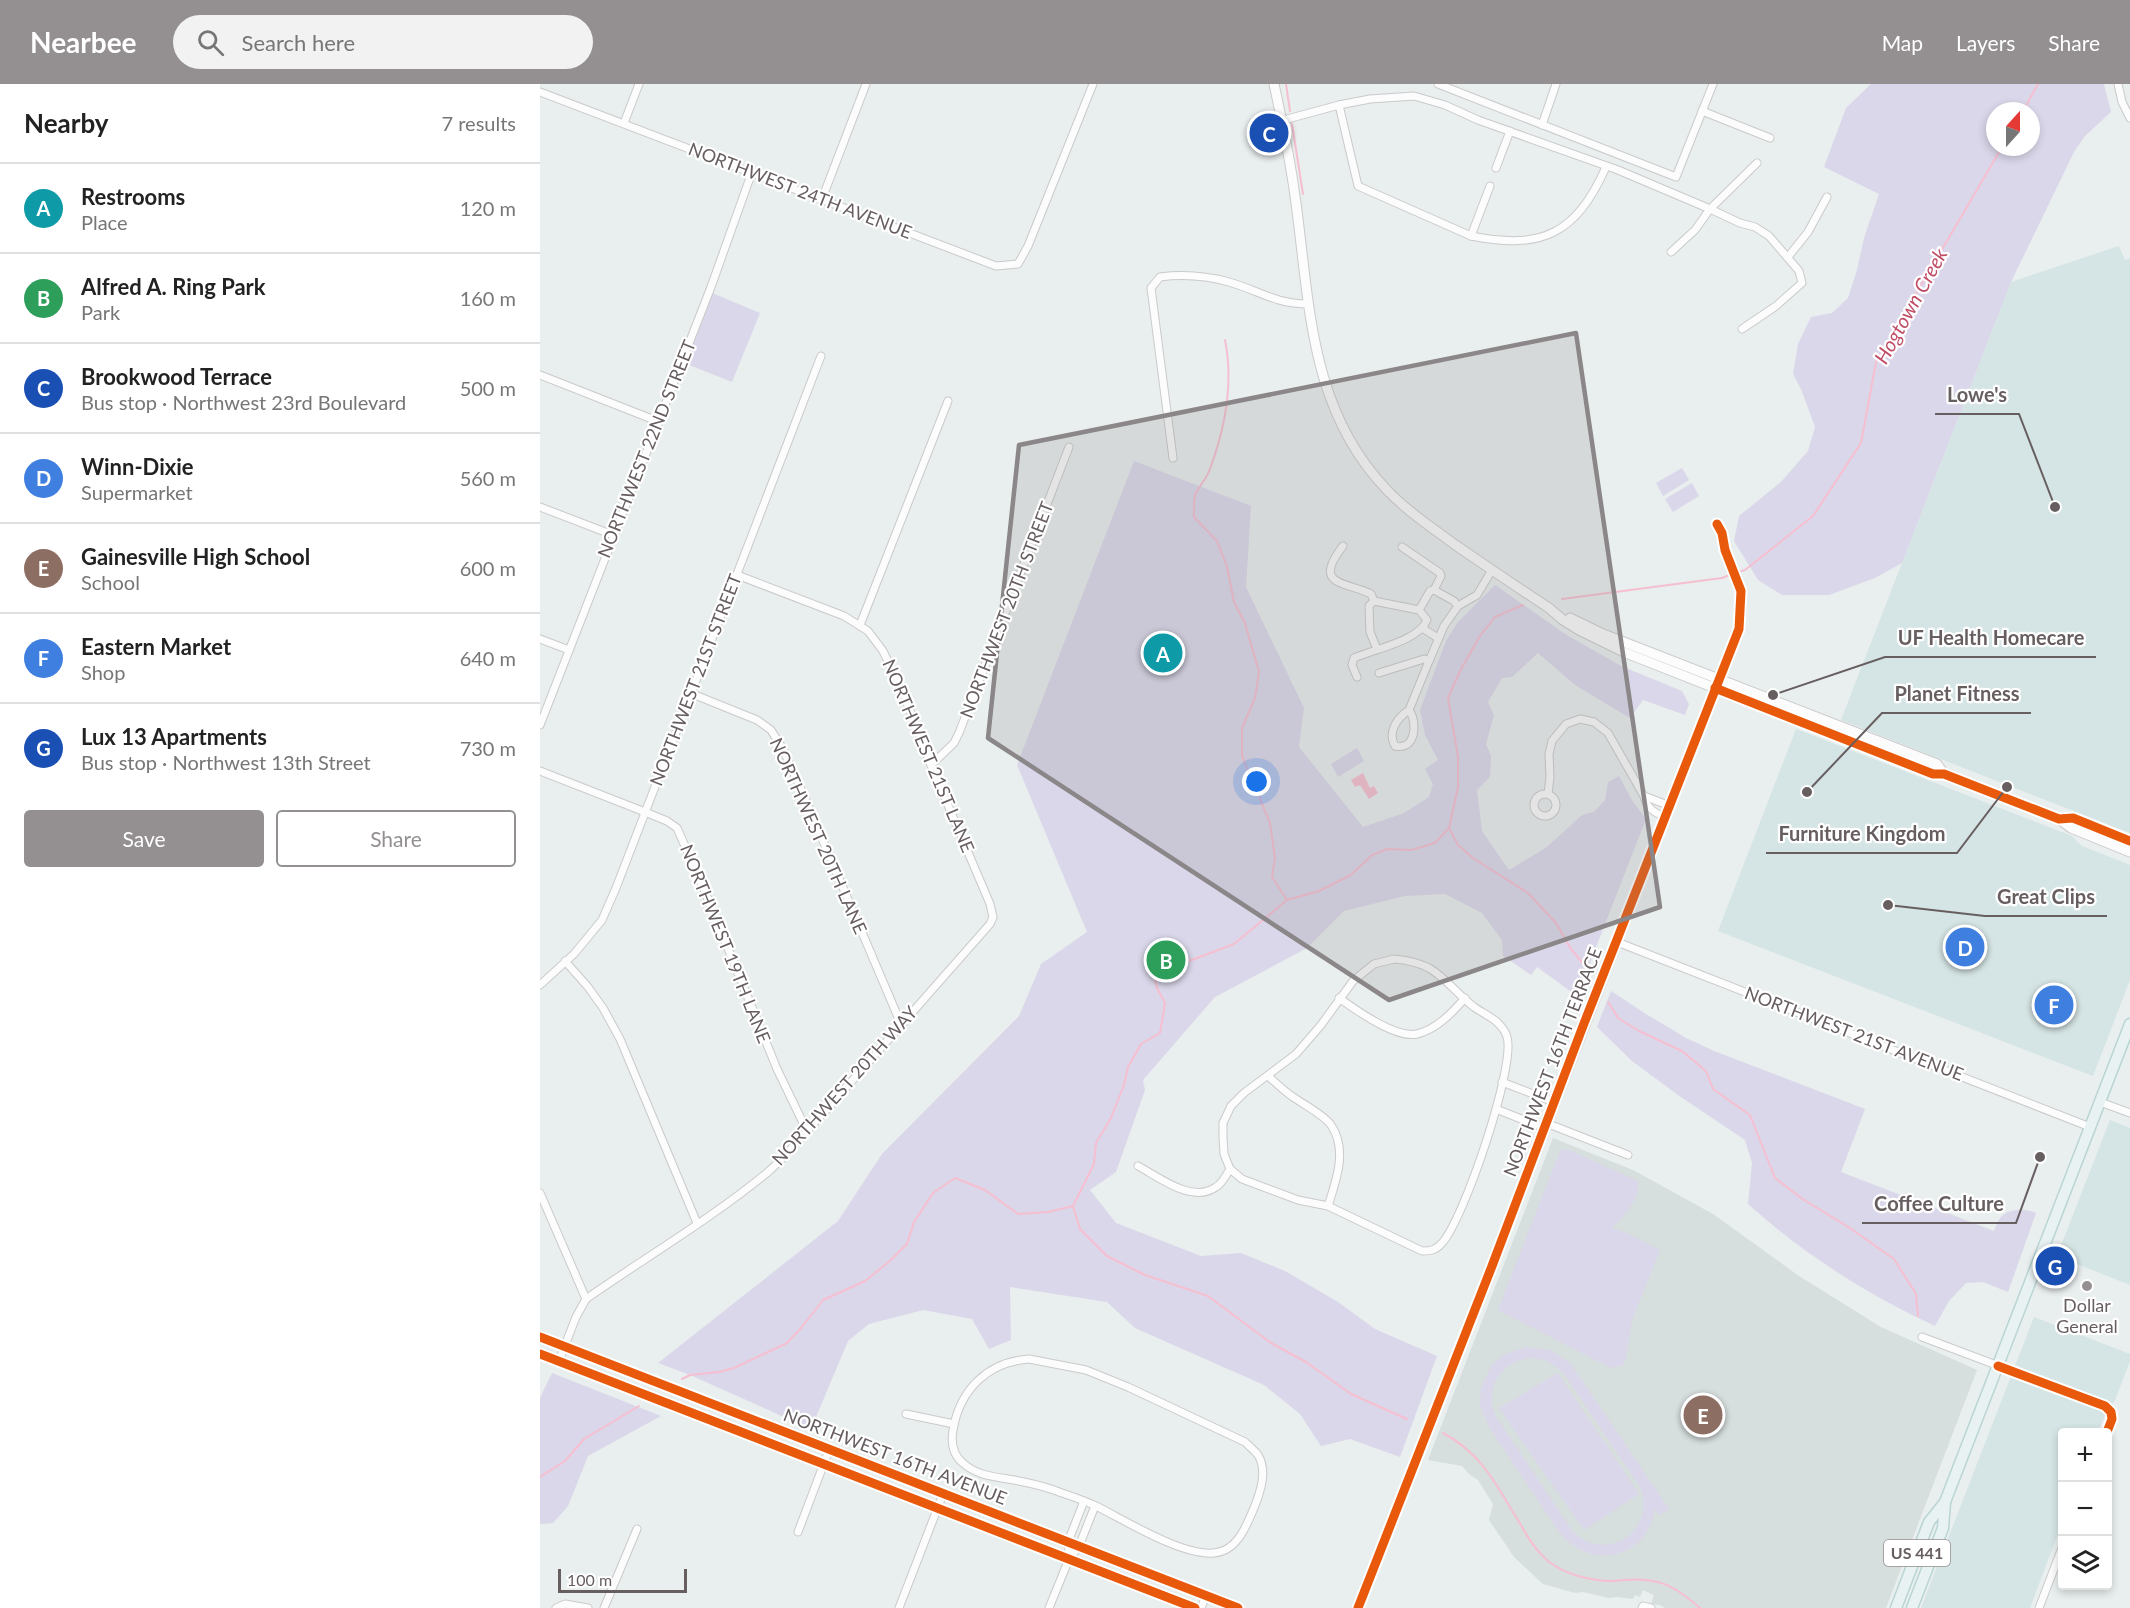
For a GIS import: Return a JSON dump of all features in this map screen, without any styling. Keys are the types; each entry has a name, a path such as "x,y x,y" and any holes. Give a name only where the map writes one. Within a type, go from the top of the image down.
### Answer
{"main road":[{"name":"US 441","path":"1912,1608 1943,1528 1945,1502 2130,1024"},
{"name":"US 441","path":"1896,1608 1929,1522 1945,1502"},
{"path":"1906,1608 1930,1541 1929,1522"}],"street":[{"path":"624,123 639,84"},
{"path":"822,199 866,84"},
{"name":"NORTHWEST 24TH AVENUE","path":"540,92 996,266 1018,264 1038,222 1093,84"},
{"path":"1274,84 1295,194 1313,339 1323,381 1346,434 1371,473 1388,492 1416,517 1563,620 1604,643 1933,774 1944,774 2059,819 2071,828 2130,852"},
{"path":"1438,84 1676,177 1713,84"},
{"path":"1542,125 1556,84"},
{"path":"2118,84 2122,102 2130,118"},
{"path":"1280,121 1370,99 1414,96 1445,105 1606,166 1740,223 1755,227 1769,236 1788,257 1799,271 1802,283 1776,306 1742,329"},
{"path":"1339,105 1358,186 1471,236 1499,242 1524,242 1551,234 1572,220 1588,202 1606,166"},
{"path":"1702,111 1770,138"},
{"path":"1496,168 1510,131"},
{"path":"1671,252 1695,231 1710,209 1757,163"},
{"name":"NORTHWEST 22ND STREET","path":"540,725 711,286 752,172"},
{"path":"1471,236 1490,186"},
{"path":"1788,257 1808,232 1827,197"},
{"path":"1173,458 1151,288 1160,277 1179,275 1227,282 1288,304 1309,304"},
{"name":"NORTHWEST 21ST STREET","path":"540,985 574,954 602,920 821,356"},
{"path":"540,375 657,421"},
{"path":"860,625 948,401"},
{"name":"NORTHWEST 20TH STREET","path":"931,765 954,743 959,733 1069,447"},
{"path":"540,507 613,535"},
{"name":"NORTHWEST 16TH TERRACE","path":"1358,1608 1739,628 1741,591 1717,524"},
{"path":"1343,546 1332,560 1331,575 1339,584 1371,594 1374,602"},
{"path":"1402,547 1440,573 1441,576 1419,610"},
{"path":"1409,710 1414,717 1415,727 1412,737 1407,745 1395,746 1392,741 1393,730 1397,721 1409,710 1438,638 1458,606 1477,595 1492,570"},
{"name":"NORTHWEST 21ST LANE","path":"737,574 844,616 868,631 884,651 986,894 993,916"},
{"path":"1434,590 1454,601 1458,606"},
{"path":"1357,677 1352,665 1354,658 1407,638 1422,628 1427,620 1419,610 1374,602 1369,606 1368,619 1370,632 1377,649"},
{"path":"1549,608 1603,633 1937,764 1944,774"},
{"path":"1422,628 1438,638"},
{"path":"540,639 569,650"},
{"path":"1379,673 1424,659 1429,661"},
{"name":"NORTHWEST 20TH LANE","path":"690,693 757,720 771,730 783,749 801,789 901,1024"},
{"path":"1548,794 1549,754 1552,741 1566,724 1580,719 1594,722 1608,732 1649,808 1666,818"},
{"name":"NORTHWEST 19TH LANE","path":"540,771 667,821 677,828 777,1069 806,1130"},
{"path":"1644,796 1670,806"},
{"path":"2059,819 2073,818 2130,841"},
{"name":"NORTHWEST 20TH WAY","path":"586,1299 768,1172 788,1153 990,924 993,916"},
{"name":"NORTHWEST 21ST AVENUE","path":"1617,942 2090,1127"},
{"path":"1394,959 1410,960 1431,969 1465,998 1496,1021 1507,1035 1508,1050 1496,1109 1479,1164 1461,1211 1442,1243 1433,1250 1422,1251 1406,1245 1328,1206 1298,1200 1265,1189 1242,1179 1230,1169 1224,1154 1223,1123 1231,1106 1244,1093 1296,1054 1353,981 1374,964 1394,959"},
{"path":"565,961 593,994 620,1039 698,1223"},
{"path":"1339,998 1381,1024 1398,1032 1415,1035 1432,1029 1451,1014 1465,998"},
{"path":"1268,1076 1290,1095 1331,1123 1340,1154 1339,1171 1328,1206"},
{"path":"1502,1082 1554,1102"},
{"path":"2100,1102 2130,1113"},
{"path":"1496,1109 1628,1155"},
{"path":"1138,1166 1188,1192 1204,1193 1218,1187 1230,1169"},
{"path":"540,1193 586,1299 559,1361"},
{"name":"NORTHWEST 16TH AVENUE","path":"540,1337 1238,1608"},
{"path":"1922,1337 2105,1406 2111,1412 2112,1419 2109,1428"},
{"name":"NORTHWEST 16TH AVENUE","path":"540,1354 1195,1608"},
{"path":"1029,1359 1057,1363 1086,1370 1128,1387 1245,1442 1259,1456 1263,1481 1244,1532 1226,1551 1213,1553 1191,1551 1084,1501 1050,1488 991,1477 972,1470 962,1463 954,1452 952,1437 954,1424 961,1402 973,1385 995,1368 1012,1360 1029,1359"},
{"path":"689,1412 695,1397"},
{"path":"906,1414 954,1424"},
{"path":"798,1532 829,1450"},
{"path":"899,1608 943,1494"},
{"path":"1069,1559 1068,1542 1084,1501"},
{"path":"1049,1608 1069,1559 1079,1546 1095,1506"},
{"path":"604,1608 637,1529"},
{"path":"2039,1608 2058,1558"},
{"path":"1202,1608 1206,1596"},
{"path":"556,1608 565,1604 588,1608"},
{"path":"1642,1608 1643,1606 1651,1608"}],"highlighted area":[{"path":"1576,333 1660,907 1389,1000 988,738 1019,445"}],"shaded area":[{"path":"1871,84 2104,84 2111,112 2085,136 2074,152 2011,282 1902,563 1875,578 1829,595 1782,595 1758,580 1734,541 1739,516 1781,482 1808,451 1815,427 1793,374 1798,344 1811,317 1832,313 1848,298 1864,238 1879,194 1824,167 1846,108"},
{"path":"2119,246 2125,260 2130,258 2130,833 1841,720 2011,282"},
{"path":"712,293 760,313 732,382 684,363"},
{"path":"1134,461 1251,506 1246,587 1304,708 1299,747 1363,827 1404,813 1429,797 1433,784 1425,769 1438,760 1425,735 1420,710 1446,641 1457,623 1495,585 1565,634 1621,666 1682,691 1689,704 1685,715 1643,700 1630,718 1575,685 1538,653 1512,677 1502,678 1488,702 1494,715 1486,744 1491,756 1490,777 1477,790 1482,831 1509,870 1547,847 1582,815 1594,812 1605,800 1608,782 1619,776 1633,802 1646,819 1577,996 1537,967 1531,975 1503,956 1502,940 1482,913 1445,894 1405,896 1344,911 1307,948 1215,997 1143,1080 1145,1090 1116,1172 1090,1190 1116,1223 1201,1256 1241,1253 1285,1271 1338,1302 1375,1329 1437,1356 1400,1457 1350,1439 1321,1446 1300,1414 1264,1385 1135,1328 1107,1302 1010,1287 1011,1340 989,1349 972,1319 923,1310 869,1324 848,1341 811,1429 658,1363 838,1221 882,1154 1019,1016 1041,964 1087,932 1017,765"},
{"path":"1682,468 1689,480 1663,496 1656,483"},
{"path":"1692,483 1699,496 1673,512 1665,499"},
{"path":"1796,729 2072,836 2082,846 2130,865 2130,980 2093,1076 1718,931"},
{"path":"1357,748 1364,761 1338,777 1331,764"},
{"path":"1363,773 1370,788 1374,786 1378,793 1369,799 1360,785 1355,787 1351,780"},
{"path":"1611,991 1686,1038 1865,1109 1841,1172 1994,1231 2000,1218 2008,1212 2027,1210 2036,1213 2008,1292 1983,1282 1966,1283 1949,1301 1935,1326 1861,1287 1791,1240 1748,1204 1752,1163 1745,1140 1632,1061 1597,1027"},
{"path":"2110,1120 2130,1128 2130,1285 2057,1256"},
{"path":"1553,1138 1633,1170 1713,1214 1799,1276 1881,1327 1977,1370 1886,1608 1665,1608 1651,1604 1654,1595 1643,1590 1640,1597 1635,1595 1633,1599 1609,1598 1583,1592 1575,1593 1543,1584 1514,1557 1489,1520 1493,1504 1478,1480 1462,1466 1428,1460"},
{"path":"1566,1149 1638,1181 1634,1201 1612,1228 1660,1250 1632,1320 1623,1365 1611,1368 1498,1310 1560,1151"},
{"path":"2034,1317 2130,1354 2130,1361 2115,1400 2100,1428 2058,1428 2058,1534 2030,1608 1921,1608"},
{"path":"1526,1347 1550,1350 1570,1363 1669,1509 1660,1515 1655,1509 1650,1526 1630,1549 1616,1554 1602,1555 1587,1552 1573,1545 1560,1533 1489,1427 1480,1405 1481,1388 1491,1366 1503,1355","holes":["1533,1358 1546,1360 1562,1371 1640,1487 1643,1503 1642,1517 1636,1529 1626,1538 1614,1543 1601,1545 1587,1541 1573,1532 1495,1415 1492,1394 1498,1376 1504,1369 1522,1360"]},
{"path":"552,1373 661,1416 588,1456 568,1506 553,1523 540,1524 540,1398"},
{"path":"1558,1373 1639,1494 1584,1530 1499,1408"}],"waterway":[{"path":"1286,84 1290,111"},
{"name":"Hogtown Creek","path":"2028,102 2038,84"},
{"path":"1292,124 1303,194"},
{"name":"Hogtown Creek","path":"1738,572 1745,570 1813,516 1861,443 1876,362 1997,156"},
{"path":"1225,340 1229,373 1224,422 1210,469 1195,496 1194,517 1217,541 1227,567 1234,602 1245,623 1259,672 1255,698 1242,728 1242,756 1270,823 1275,858 1272,877 1287,900"},
{"name":"Hogtown Creek","path":"1562,599 1722,578 1732,574"},
{"name":"Hogtown Creek","path":"1449,828 1458,787 1458,757 1448,698 1480,636 1495,617 1523,605"},
{"path":"1449,828 1458,845 1473,858 1528,893 1556,923 1571,949 1586,967"},
{"path":"682,1379 690,1375 734,1368 787,1343 823,1300 865,1281 891,1260 907,1244 914,1222 933,1193 955,1178 985,1190 1018,1214 1048,1212 1073,1206 1094,1164 1096,1143 1111,1118 1124,1085 1128,1067 1141,1044 1160,1033 1165,1003 1157,988 1154,974 1161,965 1192,960 1234,944 1287,900 1319,891 1351,875 1372,855 1387,849 1411,850 1435,843 1449,828"},
{"path":"1608,1002 1618,1018 1639,1031 1682,1051 1706,1071 1713,1089 1750,1115 1775,1178 1804,1200 1850,1228 1894,1259 1916,1294 1918,1316"},
{"path":"1073,1206 1080,1229 1107,1256 1145,1275 1208,1296 1271,1343 1306,1362 1351,1394 1407,1419"},
{"path":"540,1477 565,1461 584,1439 639,1406"},
{"path":"1443,1433 1469,1451 1479,1462 1497,1485 1533,1544 1555,1566 1596,1580 1658,1582 1675,1589 1700,1608"}],"cycle path":[{"path":"1358,1608 1739,629 1741,591 1717,524"},
{"path":"1715,688 1933,774 1944,774 2059,819 2073,818 2130,841"},
{"path":"540,1337 1238,1608"},
{"path":"540,1354 1195,1608"},
{"path":"1998,1366 2105,1406 2111,1412 2112,1419 2109,1428"}],"place":[{"name":"Brookwood Terrace","path":"1269,133"},
{"name":"Lowe's","path":"2055,507"},
{"name":"Restrooms","path":"1163,653"},
{"name":"UF Health Homecare","path":"1773,695"},
{"name":"Furniture Kingdom","path":"2007,787"},
{"name":"Planet Fitness","path":"1807,792"},
{"name":"Great Clips","path":"1888,905"},
{"name":"Winn-Dixie","path":"1965,947"},
{"name":"Alfred A. Ring Park","path":"1166,960"},
{"name":"Eastern Market","path":"2054,1005"},
{"name":"Coffee Culture","path":"2040,1157"},
{"name":"Lux 13 Apartments","path":"2055,1266"},
{"name":"Dollar General","path":"2087,1286"},
{"name":"Gainesville High School","path":"1703,1415"}]}
